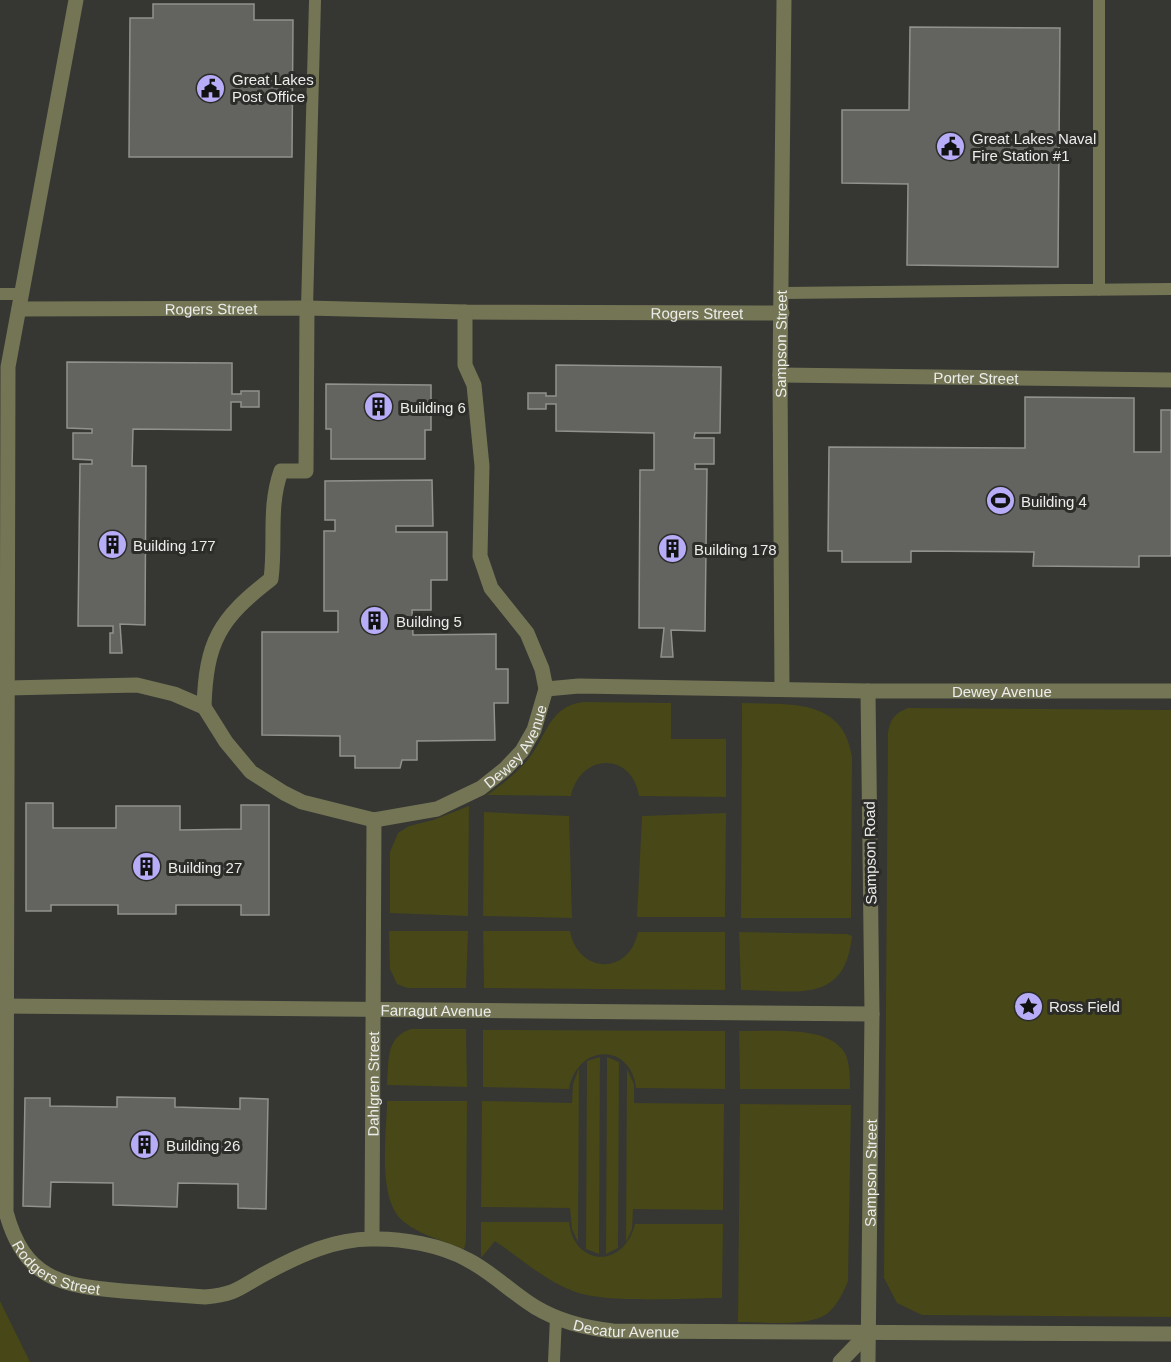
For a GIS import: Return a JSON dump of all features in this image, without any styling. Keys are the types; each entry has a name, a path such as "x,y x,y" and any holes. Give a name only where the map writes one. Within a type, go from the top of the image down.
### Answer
{"street":[{"path":"76,0 8,367 8,688 137,686 174,694 204,707 205,670 212,645 228,620 249,596 271,579 273,495 281,471 306,471 307,308"},
{"name":"Sampson Street","path":"782,688 780,375 784,0"},
{"name":"Rogers Street","path":"20,301 465,312 782,313"},
{"path":"465,312 465,365 474,385 482,466 480,556 491,588 527,633 542,669 546,689"},
{"name":"Porter Street","path":"780,375 1171,380"},
{"name":"Dewey Avenue","path":"204,707 226,742 251,772 302,802 374,820 437,809 481,788 522,751 534,730 546,689 579,686 868,691 1171,691"},
{"name":"Rodgers Street","path":"8,688 4,1005 6,1212 11,1231 20,1248 41,1271 57,1281 76,1287 117,1291"},
{"name":"Sampson Road","path":"868,691 872,1014"},
{"name":"Dahlgren Street","path":"372,1238 374,820"},
{"name":"Farragut Avenue","path":"4,1005 872,1014"},
{"name":"Sampson Street","path":"869,1332 872,1014"},
{"name":"Decatur Avenue","path":"117,1291 206,1297 225,1295 245,1287 264,1274 310,1251 344,1241 372,1238 430,1245 467,1259 492,1273 534,1307 588,1328 613,1331 1171,1334"},
{"path":"840,1362 869,1332"},
{"path":"868,1362 869,1332"}],"lane":[{"path":"307,308 315,0"},
{"path":"1099,0 1099,290"},
{"path":"782,293 1171,289"},
{"path":"0,294 20,301"},
{"path":"554,1362 556,1317"}],"shaded area":[{"path":"583,702 671,703 671,739 726,739 726,797 639,796 634,781 627,771 617,765 606,763 595,765 584,772 576,782 571,796 487,795 506,781 532,755 548,726 561,710"},
{"path":"742,703 795,705 811,708 826,714 838,724 847,738 852,757 851,918 741,918"},
{"name":"Ross Field","path":"908,708 1171,710 1171,1317 922,1315 897,1303 884,1278 888,733 894,717"},
{"path":"469,806 468,916 390,913 390,852 398,833 409,826 433,820"},
{"path":"484,812 569,816 572,918 483,916"},
{"path":"726,813 725,917 637,917 642,816"},
{"path":"389,931 468,931 466,988 407,988 397,984 390,969"},
{"path":"483,931 570,931 575,945 583,955 593,962 604,964 615,962 625,956 633,946 638,932 725,932 725,990 484,988"},
{"path":"739,932 847,934 852,936 847,958 839,974 828,984 798,991 741,990"},
{"path":"411,1029 466,1029 467,1087 387,1085 390,1051 393,1044 403,1033"},
{"path":"483,1030 725,1031 725,1089 636,1088 632,1073 625,1063 615,1056 604,1054 583,1063 574,1074 569,1089 483,1087"},
{"path":"739,1031 797,1032 825,1037 837,1044 847,1057 850,1089 740,1089"},
{"path":"600,1057 599,1254 586,1249 587,1061"},
{"path":"607,1057 619,1062 618,1248 606,1254"},
{"path":"579,1068 578,1242 572,1229 570,1208 481,1207 482,1101 572,1103 573,1084"},
{"path":"627,1069 634,1084 634,1103 724,1104 723,1210 633,1209 632,1229 626,1242"},
{"path":"387,1101 467,1101 466,1241 464,1249 417,1231 395,1212 386,1182"},
{"path":"740,1104 851,1105 848,1281 835,1305 821,1317 786,1323 738,1322"},
{"path":"481,1222 569,1222 573,1237 580,1248 600,1257 611,1255 621,1249 629,1239 635,1224 723,1224 722,1298 624,1299 604,1298 573,1291 542,1275 495,1241 481,1258"},
{"path":"0,1301 30,1362 0,1362"}],"building":[{"name":"Great Lakes Post Office","path":"153,4 254,4 254,20 293,20 292,157 129,157 130,18 153,18"},
{"name":"Great Lakes Naval Fire Station #1","path":"910,27 1060,28 1058,267 907,265 908,184 842,183 842,110 909,110"},
{"name":"Building 177","path":"67,362 232,363 232,394 241,394 241,391 259,391 259,407 241,407 241,402 231,402 231,430 133,429 132,466 146,466 145,625 120,624 122,653 110,653 110,633 113,633 113,626 78,626 80,464 92,464 92,460 73,459 73,433 92,433 92,429 67,428"},
{"name":"Building 178","path":"556,365 721,367 720,433 695,433 694,438 714,438 714,464 695,464 695,469 707,469 705,631 671,630 673,657 661,657 664,628 639,628 640,470 654,470 654,433 556,431 556,404 546,404 546,409 528,409 528,393 546,393 546,396 556,396"},
{"name":"Building 6","path":"326,384 431,385 431,430 425,430 425,459 331,459 331,429 326,429"},
{"name":"Building 4","path":"1025,397 1134,398 1134,452 1161,452 1161,410 1171,410 1171,556 1139,556 1139,567 1033,566 1034,552 911,551 911,562 842,562 842,551 828,551 829,447 1025,448"},
{"name":"Building 5","path":"432,480 433,526 396,526 396,532 447,532 447,580 431,580 431,610 412,610 413,635 496,634 496,669 508,669 508,703 494,703 495,740 417,741 417,760 402,760 400,768 355,768 355,756 340,756 340,736 262,735 262,632 338,632 338,611 324,611 324,531 335,531 335,520 325,520 325,481"},
{"name":"Building 27","path":"26,803 53,803 53,828 116,828 116,806 180,806 180,830 241,829 241,805 269,805 269,915 241,915 241,905 176,905 176,914 118,914 118,905 51,905 51,911 26,911"},
{"name":"Building 26","path":"117,1097 175,1098 175,1107 240,1109 240,1098 268,1099 266,1209 238,1208 238,1184 178,1183 177,1207 113,1205 113,1183 51,1182 50,1207 23,1206 25,1098 50,1098 50,1106 117,1107"}],"place":[{"name":"Great Lakes Post Office","path":"211,88"},
{"name":"Great Lakes Naval Fire Station #1","path":"951,147"},
{"name":"Building 6","path":"379,407"},
{"name":"Building 4","path":"1000,501"},
{"name":"Building 177","path":"112,545"},
{"name":"Building 178","path":"673,549"},
{"name":"Building 5","path":"375,621"},
{"name":"Building 27","path":"147,867"},
{"name":"Ross Field","path":"1028,1006"},
{"name":"Building 26","path":"145,1145"}]}
